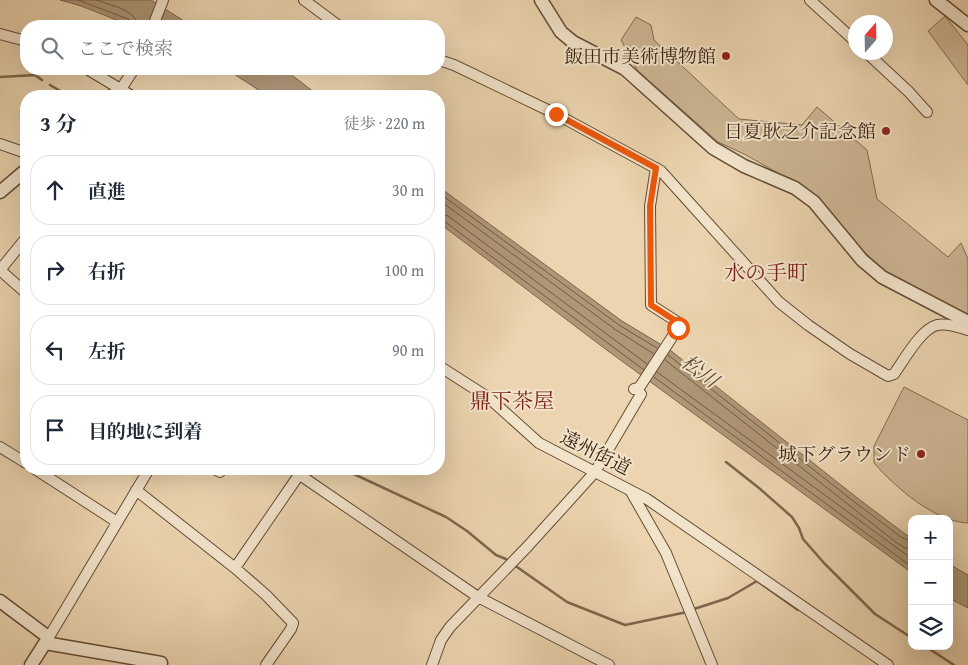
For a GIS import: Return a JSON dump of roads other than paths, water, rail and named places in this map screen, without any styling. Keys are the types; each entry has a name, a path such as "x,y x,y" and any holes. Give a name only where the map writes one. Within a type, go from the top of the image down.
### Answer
{"street":[{"path":"155,20 163,0"},
{"path":"304,0 332,20"},
{"path":"541,0 561,32 573,42 625,69 713,148 744,166 795,188 814,202 862,260 882,277 968,322"},
{"path":"810,0 848,35"},
{"path":"936,0 968,25"},
{"path":"0,34 20,39"},
{"path":"875,60 909,92 927,112"},
{"path":"445,62 556,114 661,171 779,302 850,354 888,376 894,374 926,330 938,325 968,330"},
{"path":"95,75 116,90"},
{"path":"124,90 131,75"},
{"path":"1,146 20,151"},
{"path":"432,665 442,640 450,627 528,546 595,472 638,390 678,328 679,323 651,305 650,206 656,168"},
{"path":"0,192 20,175"},
{"path":"20,248 0,270 20,288"},
{"name":"遠州街道","path":"445,370 489,398 539,443 586,469 630,490 666,554 712,665"},
{"path":"0,447 20,459"},
{"path":"45,475 117,522"},
{"path":"31,665 145,475"},
{"path":"235,568 300,475"},
{"path":"306,475 478,597 609,665"},
{"path":"136,490 235,568 266,595 293,623 292,629 266,665"},
{"path":"630,490 647,499 888,665"},
{"path":"0,601 47,640 165,664"}],"water":[{"path":"60,0 151,0 183,20 117,20"},
{"path":"235,75 292,75 311,90 259,90"},
{"path":"445,191 622,321 670,350 908,536 908,570 604,348 445,228"},
{"path":"953,566 968,575 968,608 953,600"}],"waterway":[{"path":"0,77 35,75 42,80"},
{"path":"50,85 59,90"},
{"path":"726,462 792,517 803,539 875,614 908,635"},
{"path":"356,475 446,517 467,531 496,555 506,559"},
{"path":"517,567 567,602 625,625 687,612"},
{"path":"694,609 728,598 757,581 798,610"},
{"path":"931,650 954,665"}],"place":[{"name":"飯田市美術博物館","path":"726,56"},
{"name":"日夏耿之介記念館","path":"886,131"},
{"name":"城下グラウンド","path":"921,454"}],"district":[{"name":"水の手町","path":"766,273"},
{"name":"鼎下茶屋","path":"512,401"}],"water label":[{"name":"松川","path":"700,371"}]}
